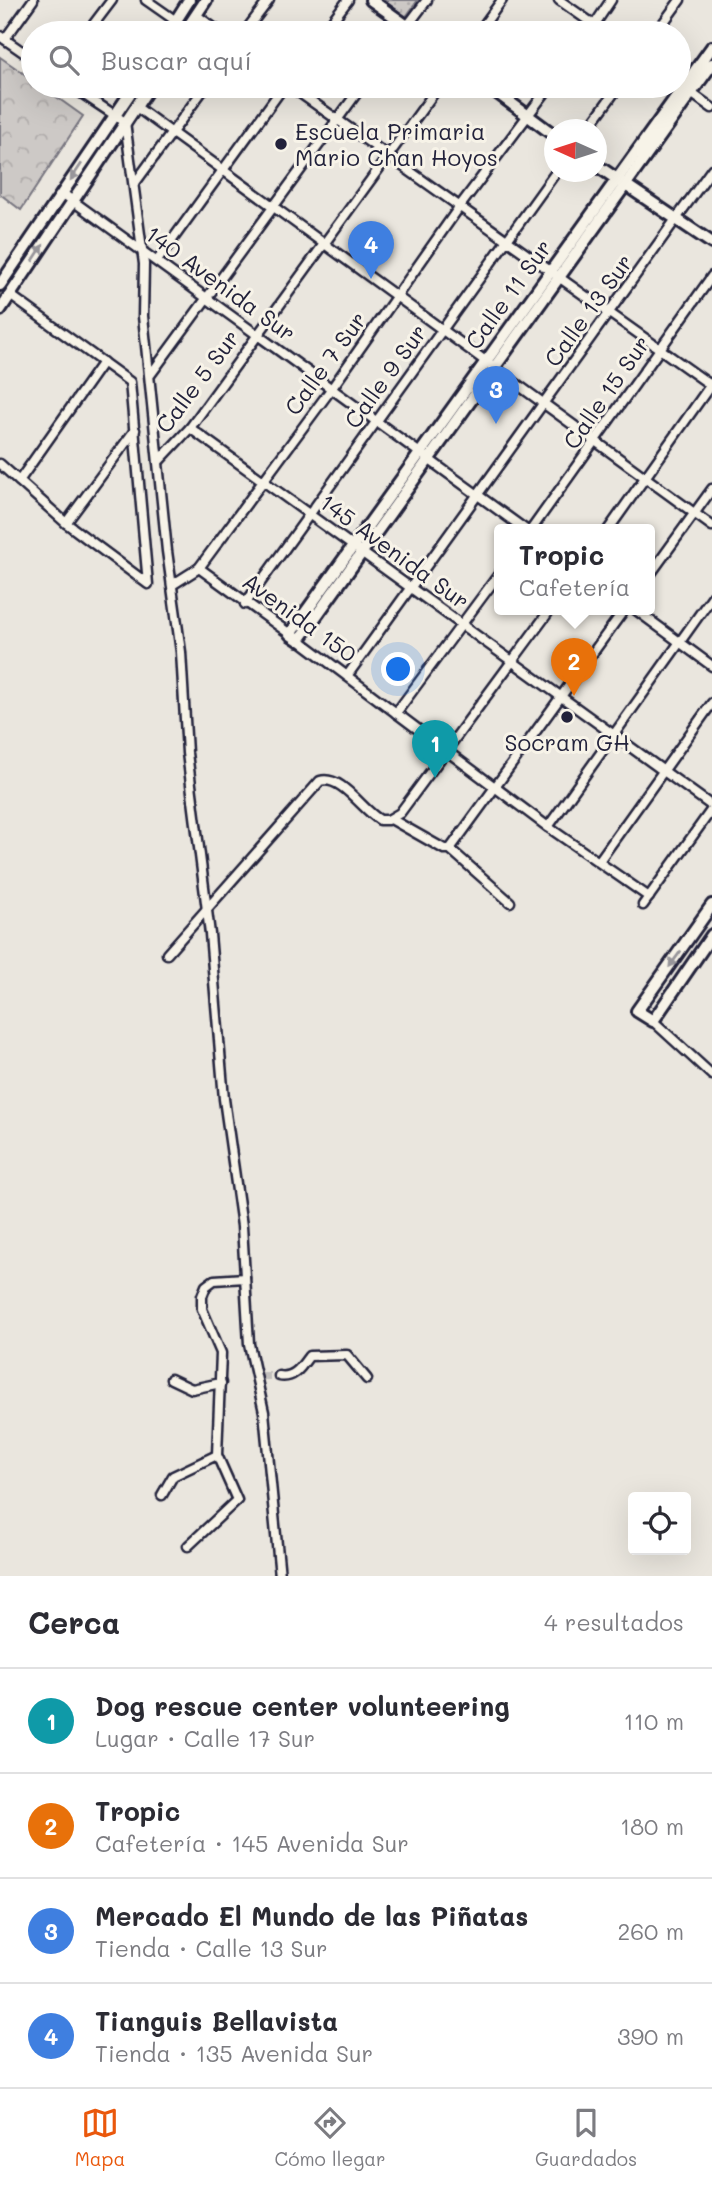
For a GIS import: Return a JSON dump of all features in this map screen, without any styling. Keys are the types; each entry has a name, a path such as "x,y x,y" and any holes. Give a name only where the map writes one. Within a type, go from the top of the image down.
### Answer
{"street":[{"path":"21,51 3,38 33,0"},
{"path":"97,21 112,0"},
{"path":"146,0 176,21 189,0"},
{"path":"192,21 206,0"},
{"path":"253,21 269,0"},
{"path":"332,21 348,0"},
{"path":"371,0 397,21"},
{"path":"415,21 427,0"},
{"path":"487,21 502,0"},
{"path":"559,0 588,21"},
{"path":"597,21 611,0"},
{"path":"665,21 680,0"},
{"path":"196,15 204,21"},
{"name":"Calle 11 Sur","path":"691,78 712,47"},
{"name":"Calle 11 Sur","path":"691,82 712,64"},
{"path":"691,93 712,108"},
{"path":"88,98 125,122"},
{"path":"0,285 127,98"},
{"path":"0,310 141,98"},
{"path":"135,183 198,98"},
{"path":"157,261 275,98"},
{"path":"308,98 712,384 612,524"},
{"path":"150,374 353,98"},
{"name":"Calle 5 Sur","path":"159,462 190,428 430,98"},
{"path":"504,98 544,127"},
{"name":"Calle 7 Sur","path":"172,585 199,568 541,98"},
{"path":"595,119 610,98"},
{"name":"Calle 11 Sur","path":"294,637 622,182 677,98"},
{"path":"135,106 712,526"},
{"path":"125,122 143,250 143,316 181,652 187,753 206,908 224,1099 242,1226 248,1344 259,1376 264,1412 280,1576"},
{"name":"Calle 13 Sur","path":"347,676 712,169"},
{"path":"607,172 712,243"},
{"name":"Calle 9 Sur","path":"246,604 309,512 548,182"},
{"name":"140 Avenida Sur","path":"62,193 520,524"},
{"name":"Calle 15 Sur","path":"532,524 712,276"},
{"path":"0,464 66,523 148,584 130,383 10,295"},
{"path":"19,481 103,362"},
{"name":"145 Avenida Sur","path":"190,428 712,807"},
{"path":"66,523 135,430"},
{"path":"655,568 712,489"},
{"name":"Avenida 150","path":"199,568 548,827 649,897"},
{"path":"397,713 494,581"},
{"path":"548,827 712,597"},
{"path":"167,954 320,782 327,780 336,783 377,818 391,818 400,813 546,615"},
{"path":"450,849 620,615"},
{"path":"643,615 712,666"},
{"path":"599,861 712,703"},
{"path":"643,905 712,807"},
{"path":"391,818 444,849 450,849 509,902"},
{"path":"712,905 636,1012 653,1021 712,1075"},
{"path":"653,1021 711,939"},
{"path":"188,1546 237,1500 218,1454 221,1353 202,1309 202,1296 206,1286 214,1280 245,1278"},
{"path":"279,1376 285,1377 297,1372 309,1356 347,1355 367,1379"},
{"path":"171,1379 192,1389 221,1383"},
{"path":"162,1495 173,1476 218,1454"}],"green space":[{"path":"380,0 418,0 405,18"},
{"path":"0,57 21,72 21,98 58,98 83,116 21,210 0,194"},
{"path":"116,122 119,123 117,129 72,192 69,188"},
{"path":"64,202 65,204 0,302 0,293"}],"tunnel":[{"path":"262,1376 279,1376"}],"place":[{"name":"Escuela Primaria Mario Chan Hoyos","path":"281,144"},
{"name":"Tianguis Bellavista","path":"371,279"},
{"name":"Mercado El Mundo de las Piñatas","path":"496,424"},
{"name":"Tropic","path":"574,696"},
{"name":"Socram GH","path":"567,717"},
{"name":"Dog rescue center volunteering","path":"435,778"}]}
